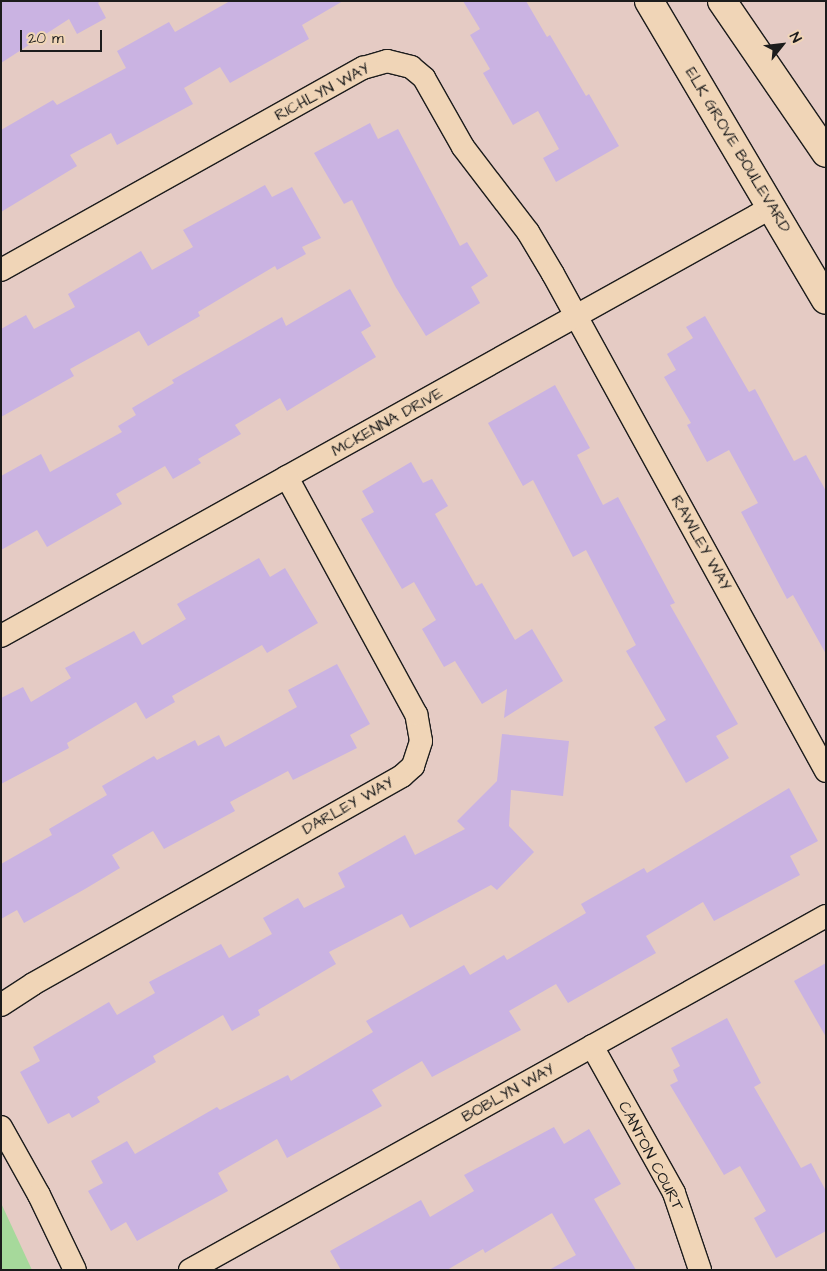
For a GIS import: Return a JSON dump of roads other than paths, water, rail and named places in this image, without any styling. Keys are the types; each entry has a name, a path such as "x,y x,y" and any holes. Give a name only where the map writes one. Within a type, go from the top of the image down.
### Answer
{"main road":[{"name":"ELK GROVE BOULEVARD","path":"649,1 826,300"},
{"path":"722,1 826,153"}],"street":[{"name":"RICHLYN WAY","path":"1,270 363,68 387,61 411,67 424,78 463,147 528,232 576,316"},
{"name":"MCKENNA DRIVE","path":"1,636 772,207"},
{"name":"RAWLEY WAY","path":"576,316 826,771"},
{"name":"DARLEY WAY","path":"1,1005 41,980 402,776 413,766 421,741 416,714 287,477"},
{"name":"BOBLYN WAY","path":"190,1270 826,916"},
{"name":"CANTON COURT","path":"592,1046 674,1193 700,1270"},
{"path":"1,1127 39,1195 75,1270"}]}
